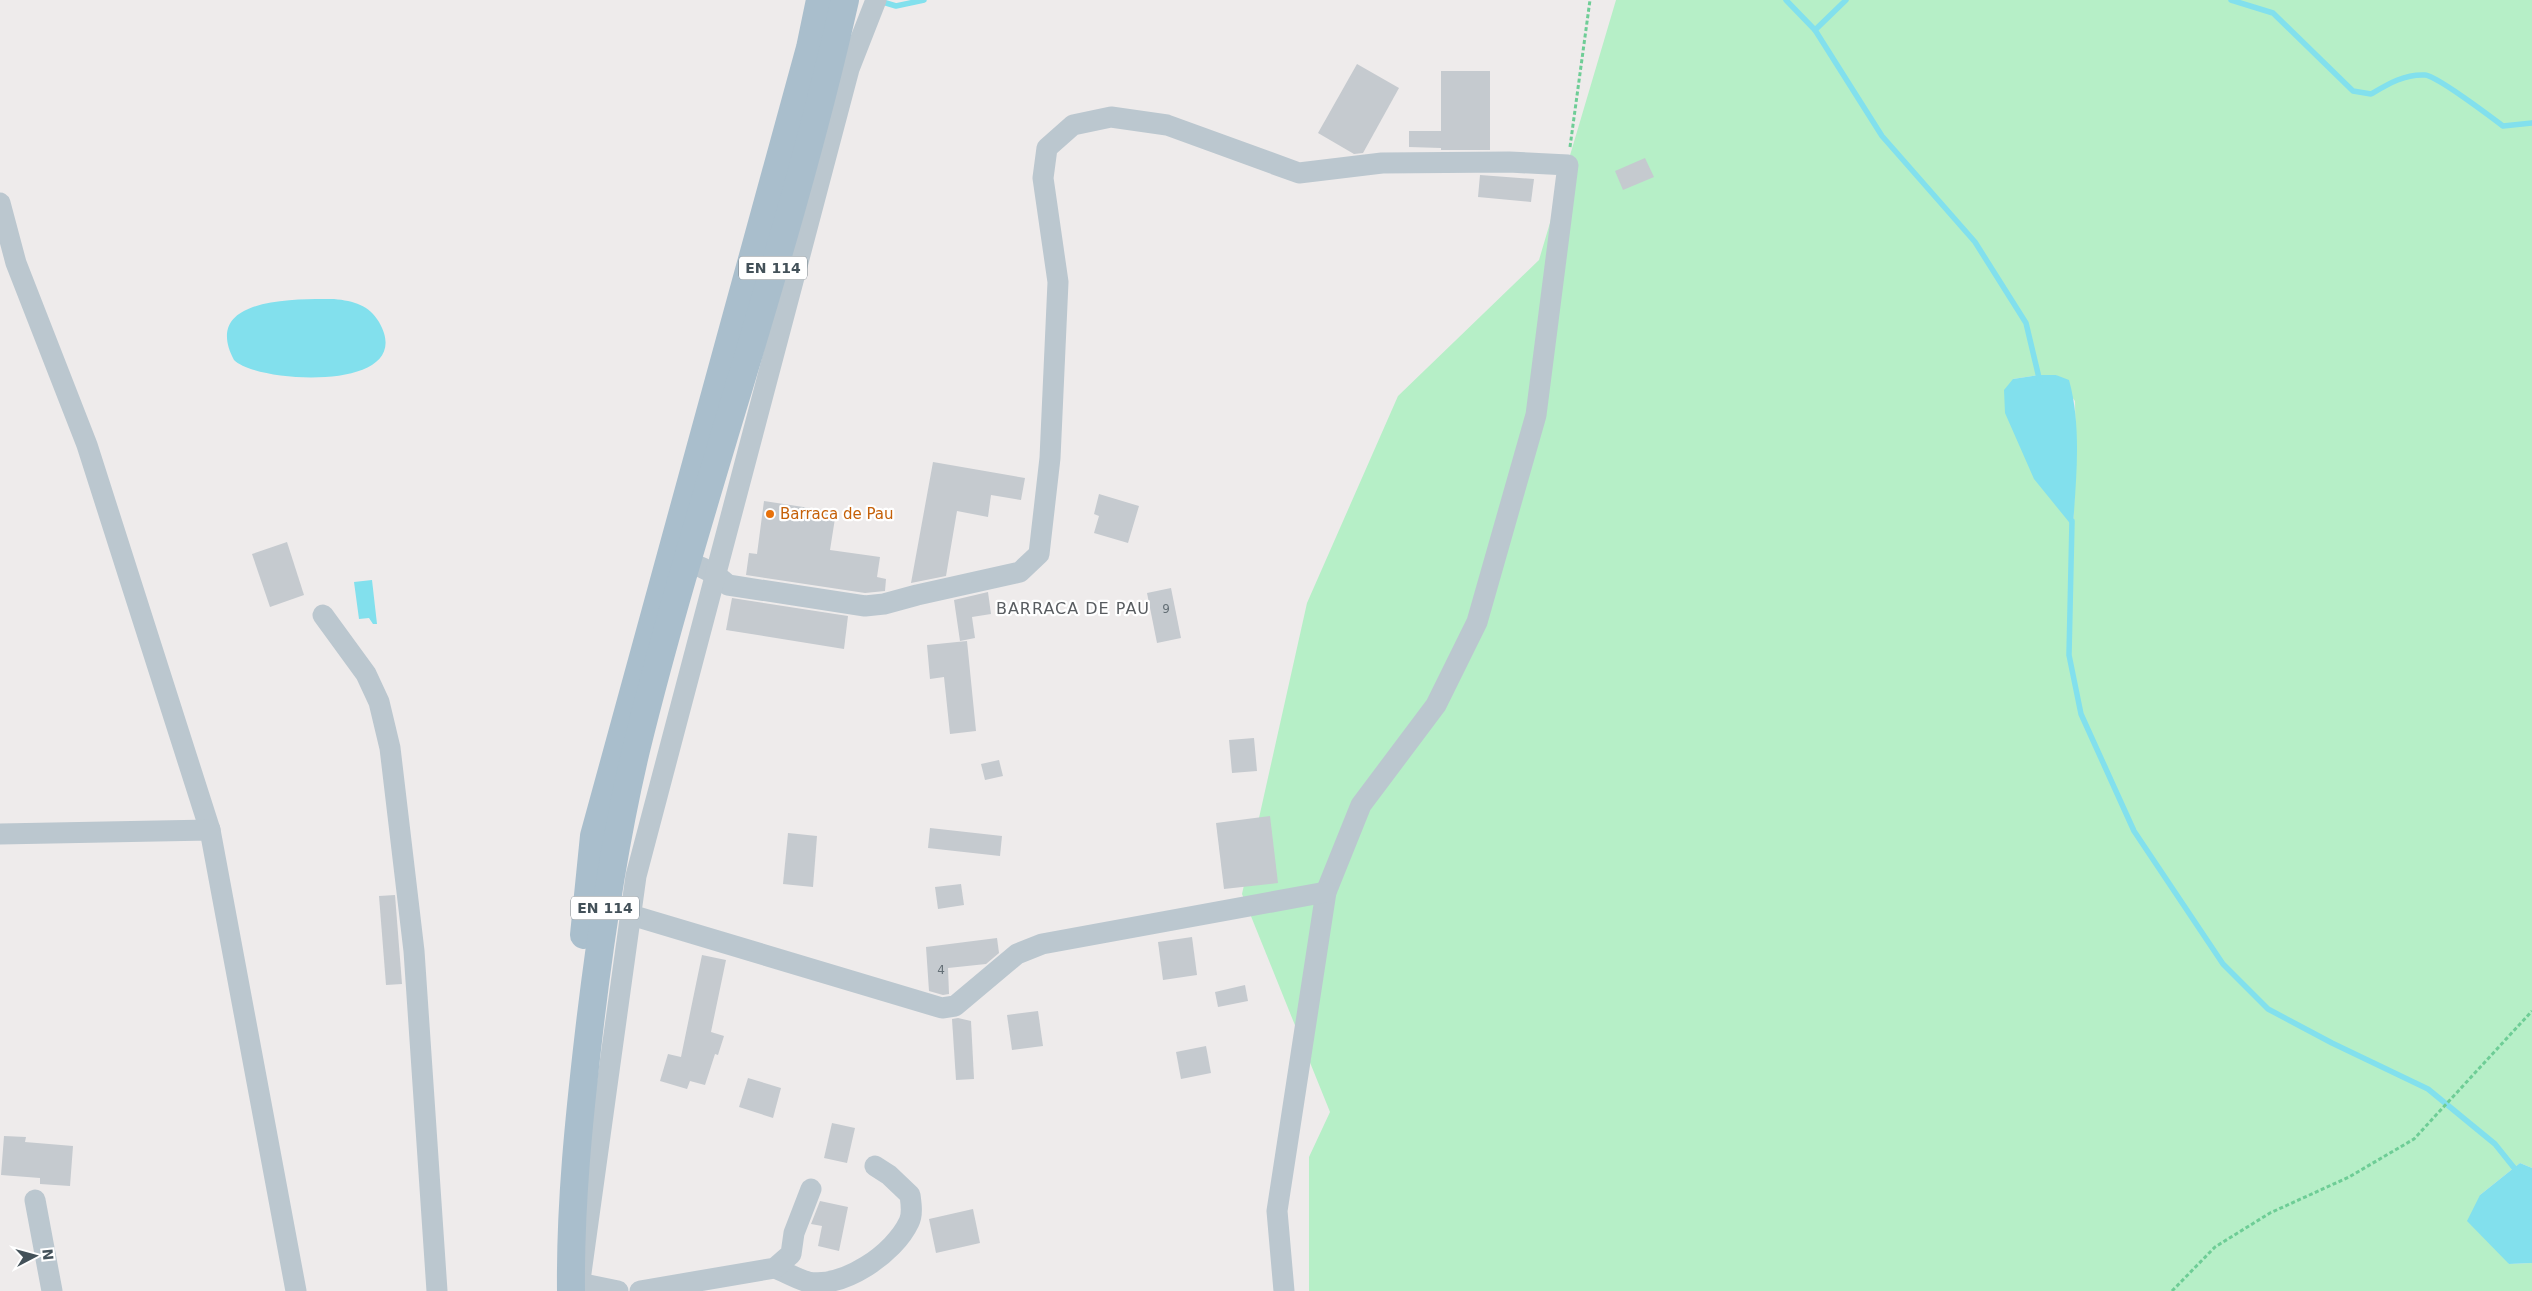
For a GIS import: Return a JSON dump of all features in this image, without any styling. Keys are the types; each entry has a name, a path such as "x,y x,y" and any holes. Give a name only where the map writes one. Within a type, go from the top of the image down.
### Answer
{"main road":[{"name":"EN 114","path":"679,559 810,48 820,0"},
{"name":"EN 114","path":"571,1289 558,1182 594,836 804,161 844,0"}],"street":[{"path":"618,1291 571,1289 612,1057 636,876 849,69 876,0"},
{"path":"679,559 716,574 728,585 865,606 884,604 917,594 1020,572 1039,554 1050,458 1058,282 1043,178 1047,148 1073,125 1111,118 1167,125 1299,174 1382,163 1509,162 1568,165 1536,415 1476,622 1436,705 1361,805 1326,892 1277,1211 1284,1291"},
{"path":"0,203 16,263 87,446 210,830 296,1291"},
{"path":"323,615 366,674 379,702 390,748 414,951 437,1291"},
{"path":"0,834 210,830"},
{"path":"631,915 942,1008 955,1006 1018,954 1042,944 1326,892"},
{"path":"775,1268 808,1282 827,1281 854,1273 875,1262 895,1242 910,1221 912,1207 910,1195 889,1175 875,1166"},
{"path":"640,1291 775,1268 791,1254 794,1234 811,1189"},
{"path":"36,1200 52,1291"}],"path":[{"path":"1568,165 1590,0"},
{"path":"2172,1291 2215,1247 2270,1213 2349,1177 2414,1139 2454,1098 2506,1037 2532,1011"}],"green space":[{"path":"1616,0 2532,0 2532,1168 2520,1163 2480,1195 2509,1264 2532,1263 2532,1291 1309,1291 1309,1157 1330,1112 1242,894 1307,603 1398,396 1539,260","holes":["2038,375 2056,375 2075,401 2076,463 2073,526 2013,379"]}],"water":[{"path":"334,299 360,305 375,316 379,322 385,345 377,361 357,372 330,377 301,377 272,374 249,368 234,360 227,339 230,323 241,313 278,301"},
{"path":"2038,375 2056,375 2069,380 2076,416 2077,435 2073,527 2034,479 2005,413 2004,390 2013,379"},
{"path":"372,580 377,624 373,624 369,618 359,619 354,582"},
{"path":"2520,1163 2532,1168 2532,1263 2509,1264 2467,1221 2480,1195"}],"building":[{"path":"1357,64 1399,88 1363,153 1354,154 1318,133"},
{"path":"1441,71 1490,71 1490,150 1441,150 1441,148 1409,147 1409,131 1441,131"},
{"path":"1645,158 1654,177 1623,190 1615,171"},
{"path":"1480,175 1534,179 1531,202 1478,197"},
{"path":"933,462 1025,478 1021,500 991,495 988,517 957,511 946,576 911,583"},
{"path":"1099,494 1139,506 1128,543 1094,533 1099,516 1094,514"},
{"path":"764,501 836,512 830,550 880,557 877,577 886,579 885,591 865,593 746,575 749,553 757,554"},
{"path":"287,542 304,595 270,607 252,554"},
{"path":"1171,588 1181,638 1157,643 1147,593"},
{"path":"988,592 991,614 972,617 975,638 960,641 954,600"},
{"path":"732,598 848,616 844,649 726,630"},
{"path":"967,641 976,731 950,734 944,677 930,679 927,645"},
{"path":"1254,738 1257,771 1232,773 1229,740"},
{"path":"999,760 1003,776 985,780 981,764"},
{"path":"1270,816 1278,883 1224,889 1216,823"},
{"path":"930,828 1002,836 1000,856 928,848"},
{"path":"788,833 817,836 813,887 783,884"},
{"path":"961,884 964,905 938,909 935,887"},
{"path":"395,895 402,984 386,985 379,896"},
{"path":"1192,937 1197,975 1163,980 1158,942"},
{"path":"997,938 999,953 986,964 948,968 949,994 943,995 929,991 926,947"},
{"path":"702,955 726,960 711,1032 724,1036 718,1055 715,1054 705,1085 690,1081 687,1089 660,1081 668,1054 681,1057"},
{"path":"1245,985 1248,1001 1218,1007 1215,992"},
{"path":"1038,1011 1043,1046 1012,1050 1007,1015"},
{"path":"958,1018 971,1021 974,1079 956,1080 952,1019"},
{"path":"1206,1046 1211,1073 1181,1079 1176,1052"},
{"path":"748,1078 781,1088 773,1118 739,1107"},
{"path":"832,1123 855,1128 847,1163 824,1158"},
{"path":"4,1136 26,1137 25,1142 73,1146 70,1186 40,1184 40,1178 1,1175"},
{"path":"820,1201 848,1207 839,1251 818,1246 822,1226 811,1224"},
{"path":"973,1209 980,1243 936,1253 929,1219"}],"waterway":[{"path":"886,3 896,6 924,0"},
{"path":"1786,0 1815,30 1882,136 1975,242 2026,323 2040,382"},
{"path":"1815,30 1846,0"},
{"path":"2231,0 2273,13 2353,91 2371,94 2403,78 2425,75 2452,89 2503,126 2532,123"},
{"path":"2072,521 2069,655 2081,714 2134,831 2223,964 2268,1009 2332,1043 2428,1089 2495,1144 2519,1174"}],"place":[{"name":"Barraca de Pau","path":"770,514"}],"district":[{"name":"BARRACA DE PAU","path":"1073,608"}]}
